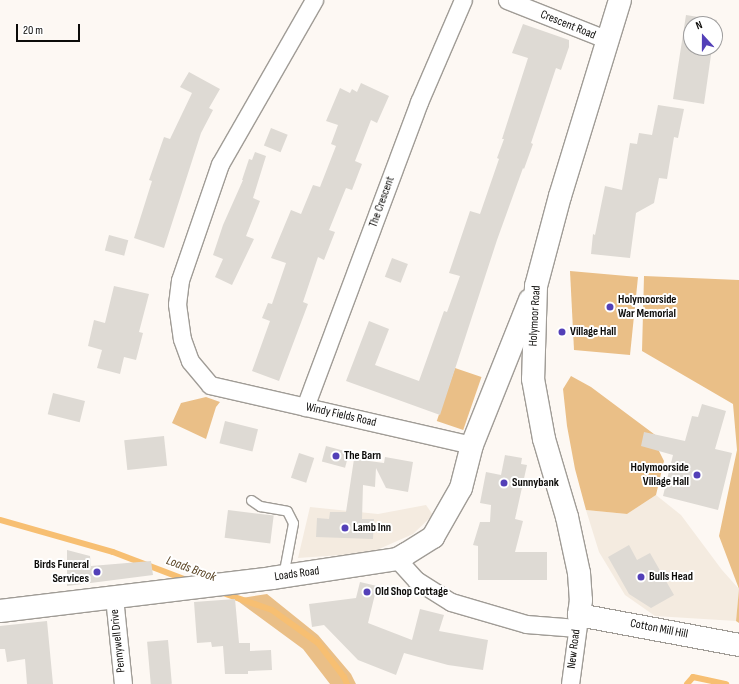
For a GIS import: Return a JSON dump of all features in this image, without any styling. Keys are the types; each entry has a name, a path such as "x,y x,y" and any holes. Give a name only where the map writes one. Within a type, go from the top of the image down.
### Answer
{"street":[{"name":"Windy Fields Road","path":"314,0 220,164 180,280 177,304 182,339 190,361 210,385 472,445"},
{"name":"The Crescent","path":"306,407 419,102 463,0"},
{"name":"Crescent Road","path":"507,0 608,40"},
{"name":"Holymoor Road","path":"578,622 581,600 579,573 567,517 544,439 532,379 536,286 560,196 620,0"},
{"path":"536,286 472,445 461,488 433,537 397,559 416,580 451,602 526,624 578,622"},
{"name":"Loads Road","path":"0,611 282,576 397,559"},
{"name":"Pennywell Drive","path":"114,598 123,684"},
{"name":"Cotton Mill Hill","path":"578,622 739,645"},
{"name":"New Road","path":"570,684 578,622"}],"lane":[{"path":"251,500 260,506 287,512 293,523 282,576"}],"shaded area":[{"path":"570,271 638,277 630,355 574,350"},
{"path":"644,276 739,280 739,589 719,536 737,450 733,404 642,351"},
{"path":"455,368 481,377 463,430 437,421"},
{"path":"571,376 591,387 662,440 659,451 664,461 656,495 627,514 586,510 575,469 567,426 563,389"},
{"path":"206,397 220,402 216,407 206,439 172,423 181,403"},
{"path":"656,495 681,515 722,570 739,589 736,621 655,616 625,595 599,552 586,510 627,514"},
{"path":"426,505 433,515 413,534 370,553 298,558 310,507 378,514"},
{"path":"739,589 739,623 736,621"},
{"path":"267,594 318,635 351,674 356,684 330,684 303,649 235,599"}],"building":[{"path":"523,24 569,40 569,47 561,70 556,68 531,143 533,144 497,240 440,415 346,381 369,321 389,329 375,365 419,381 444,311 447,312 460,276 449,273 470,211 480,214 499,159 497,158 504,139 502,139 528,58 512,53"},
{"path":"683,34 683,56 711,56 704,104 673,99"},
{"path":"189,72 220,89 209,108 213,110 201,133 164,248 134,238 152,181 149,180 164,137 170,139 192,93 180,87"},
{"path":"361,83 389,96 377,123 371,120 355,161 362,164 352,190 346,188 329,230 335,232 324,260 318,257 303,302 308,304 279,381 252,371 270,321 262,318 268,303 272,304 286,263 271,258 291,210 301,214 313,185 320,187 336,146 331,144 338,125 326,121 340,88 350,93 352,89 357,92"},
{"path":"658,105 684,109 678,138 674,137 667,179 659,178 654,203 636,213 630,258 591,254 593,234 595,235 605,186 622,190 630,143 637,144 639,133 652,135"},
{"path":"271,128 288,135 281,152 264,146"},
{"path":"255,152 266,156 253,198 260,201 246,236 254,239 232,285 215,277 223,259 213,255 223,225 243,180 249,159 252,160"},
{"path":"109,235 128,240 124,256 105,250"},
{"path":"392,258 408,264 401,283 385,277"},
{"path":"114,286 149,294 139,332 143,333 136,360 124,357 120,374 97,368 102,350 88,346 94,320 105,323"},
{"path":"53,393 85,401 80,422 48,414"},
{"name":"Holymoorside Village Hall","path":"702,404 726,411 715,449 732,453 718,510 663,496 673,455 641,446 644,432 685,441 692,416 698,417"},
{"path":"225,421 258,429 252,452 219,443"},
{"path":"164,436 167,466 127,470 124,440"},
{"name":"The Barn","path":"326,446 349,452 345,468 322,461"},
{"path":"299,453 314,458 306,483 291,478"},
{"path":"505,455 522,458 521,464 527,465 515,519 523,521 515,552 547,552 547,580 478,580 478,546 473,545 480,522 490,522 491,505 480,503 486,472 501,475"},
{"path":"385,457 413,462 408,492 386,488 376,468 375,487 363,485 362,519 374,519 373,539 316,537 317,518 329,519 330,512 346,512 354,459 384,463"},
{"path":"228,510 274,516 270,543 225,538"},
{"name":"Bulls Head","path":"629,545 637,560 650,553 674,595 651,608 629,594 608,557"},
{"name":"Birds Funeral Services","path":"67,550 90,556 91,566 151,561 153,575 67,586"},
{"path":"360,582 377,586 368,623 412,640 420,609 444,615 439,631 488,640 483,670 448,665 404,653 396,675 358,660 324,625 312,627 309,604 356,598"},
{"path":"235,599 239,643 250,643 250,651 271,650 272,670 248,671 248,674 225,674 223,646 212,647 211,642 197,643 194,602"},
{"path":"47,621 53,684 27,684 25,659 7,662 5,649 0,649 0,626"},
{"path":"168,640 172,684 151,684 147,642"}],"waterway":[{"name":"Loads Brook","path":"0,520 113,552 189,581"},
{"name":"Loads Brook","path":"220,592 272,610 318,643 344,677 347,684"},
{"path":"687,684 693,677 726,684"}],"place":[{"name":"Holymoorside War Memorial","path":"610,307"},
{"name":"Village Hall","path":"562,332"},
{"name":"The Barn","path":"336,456"},
{"name":"Holymoorside Village Hall","path":"697,475"},
{"name":"Sunnybank","path":"504,483"},
{"name":"Lamb Inn","path":"345,528"},
{"name":"Birds Funeral Services","path":"97,572"},
{"name":"Bulls Head","path":"641,577"},
{"name":"Old Shop Cottage","path":"367,592"}]}
